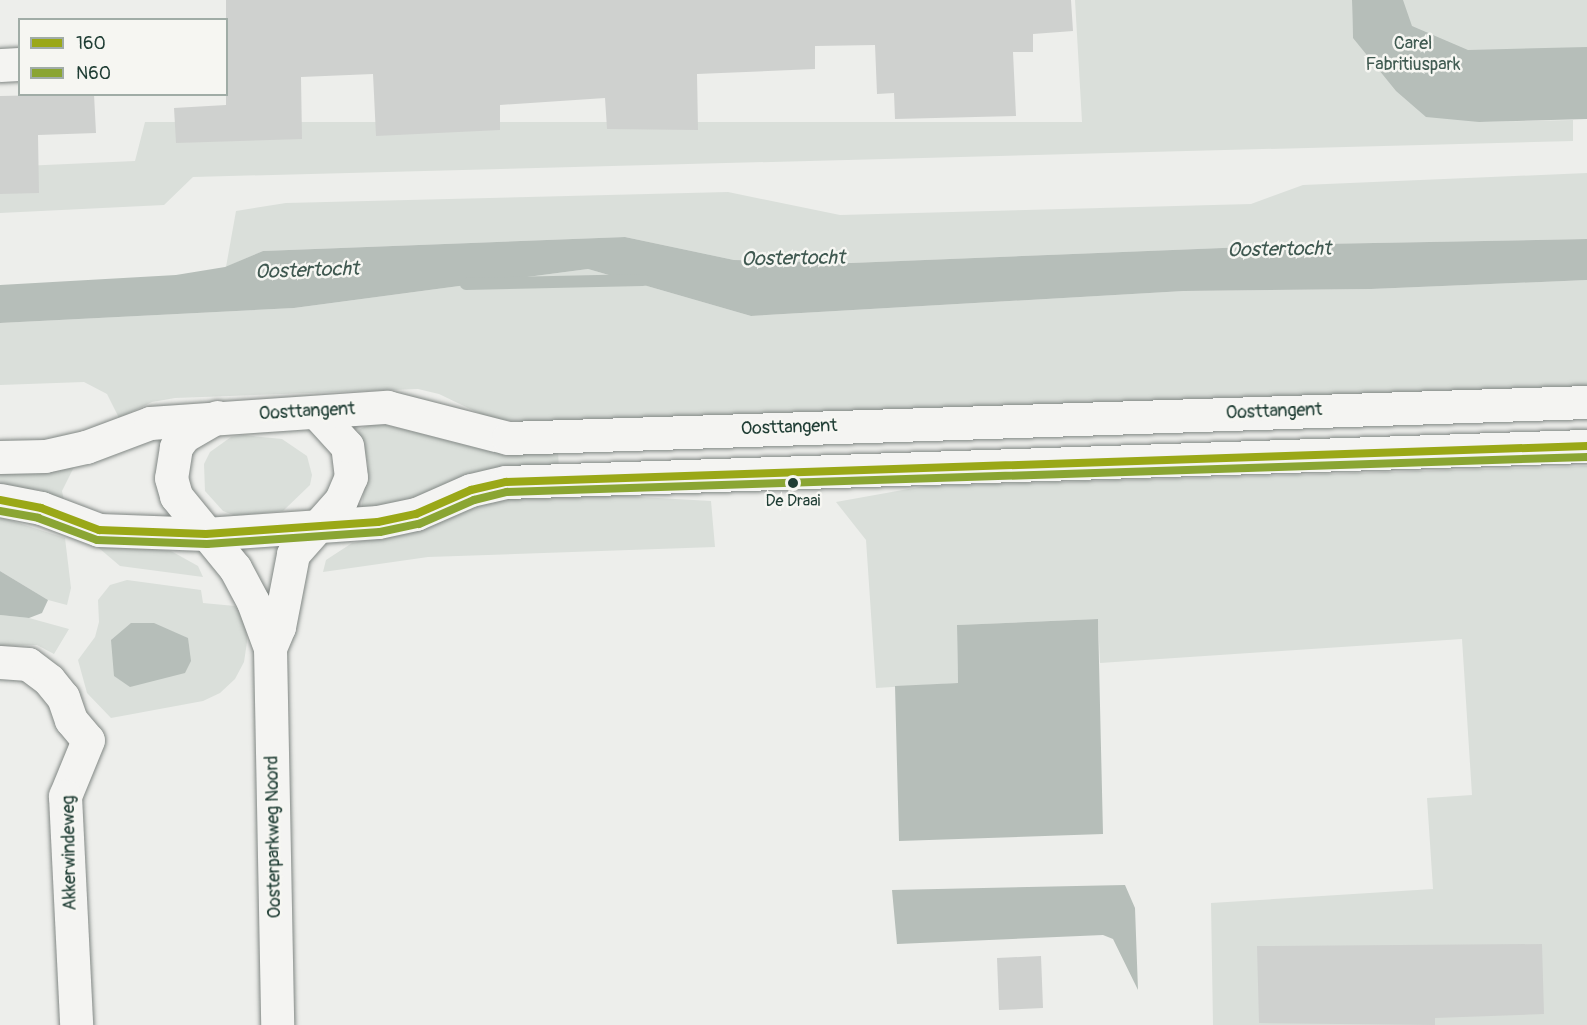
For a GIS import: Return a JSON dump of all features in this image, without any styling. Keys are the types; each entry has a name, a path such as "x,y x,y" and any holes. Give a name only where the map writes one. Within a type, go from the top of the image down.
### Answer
{"main road":[{"path":"0,65 18,64"},
{"name":"Oosttangent","path":"0,457 45,456 112,440 150,423 387,407 508,438 1587,402"},
{"name":"Oosterparkweg Noord","path":"270,648 279,627 293,554 341,500 351,477 347,446 316,412"},
{"name":"Oosterparkweg Noord","path":"217,417 184,436 171,462 176,496 235,568 253,602 270,648 277,1025"},
{"path":"0,500 41,508 99,530 206,534 314,528 416,514 471,490 506,482 1587,446"},
{"name":"Akkerwindeweg","path":"0,662 28,664 50,680 63,697 71,720 88,740 65,796 76,1025"}],"green space":[{"name":"Carel Fabritiuspark","path":"1075,0 1352,0 1353,38 1356,0 1587,0 1587,97 1479,122 1573,120 1573,141 193,177 164,205 0,213 0,167 135,161 145,122 1082,122"},
{"path":"1587,173 1587,239 1319,244 851,263 734,260 625,237 263,251 226,267 236,211 286,203 728,192 840,215 1251,204 1303,185"},
{"path":"588,269 751,316 1184,291 1371,289 1587,280 1587,389 527,422 491,419 439,394 418,389 175,398 152,402 119,418 107,394 84,382 0,385 0,323 294,308"},
{"path":"375,422 488,451 558,450 559,471 361,510 368,464 358,430"},
{"path":"243,435 282,439 307,456 312,475 310,485 283,511 236,516 223,511 205,491 204,464 210,452 231,437"},
{"path":"1587,466 1587,1025 1213,1025 1211,903 1433,889 1427,798 1472,795 1462,639 1100,663 1098,619 957,625 958,683 876,688 866,540 836,502 925,486"},
{"path":"74,467 62,491 64,501 41,490 0,487 0,469"},
{"path":"535,491 711,501 715,547 428,557 323,572 326,560 352,543 421,530 483,504"},
{"path":"0,517 65,538 71,588 67,605 48,600 0,571"},
{"path":"93,543 171,551 198,566 203,577 120,566"},
{"path":"127,580 201,590 203,603 235,606 246,621 247,642 244,662 235,679 220,693 203,701 111,718 87,693 78,660 95,637 99,622 98,600 110,585"},
{"path":"0,615 29,618 69,629 54,654 37,645 0,646"}],"water":[{"path":"1352,0 1403,0 1412,26 1468,50 1587,47 1587,119 1479,122 1426,117 1396,91 1353,38"},
{"path":"625,237 734,260 851,263 1319,244 1587,239 1587,280 1371,289 1184,291 751,316 588,269 294,308 0,323 0,285 176,275 225,267 263,251"},
{"path":"0,571 48,600 42,613 29,618 0,615"},
{"path":"1098,619 1103,834 899,841 895,686 958,683 957,625"},
{"path":"131,623 154,623 188,638 191,661 185,673 130,687 114,676 111,640"},
{"path":"1125,885 1135,908 1138,990 1113,939 1103,935 897,944 892,890"}],"building":[{"path":"226,0 1071,0 1073,31 1033,34 1033,52 1013,52 1016,116 895,119 894,93 877,94 875,45 815,46 815,69 697,74 698,130 607,129 605,98 500,105 500,130 376,136 373,74 301,77 302,139 176,143 174,108 226,105 228,18 226,18"},
{"path":"0,96 94,96 96,133 38,135 39,193 0,194"},
{"path":"1542,944 1544,1014 1435,1018 1435,1025 1259,1023 1257,946"},
{"path":"1041,956 1043,1008 999,1010 997,958"}],"waterway":[{"name":"Oostertocht","path":"466,284 643,280"}],"transit line":[{"name":"160","path":"0,500 41,508 99,530 206,534 378,522 416,514 471,490 506,482 1587,446"},
{"name":"N60","path":"0,511 38,518 97,540 207,544 380,532 419,524 474,500 507,492 1587,457"}],"place":[{"name":"De Draai","path":"793,483"}]}
